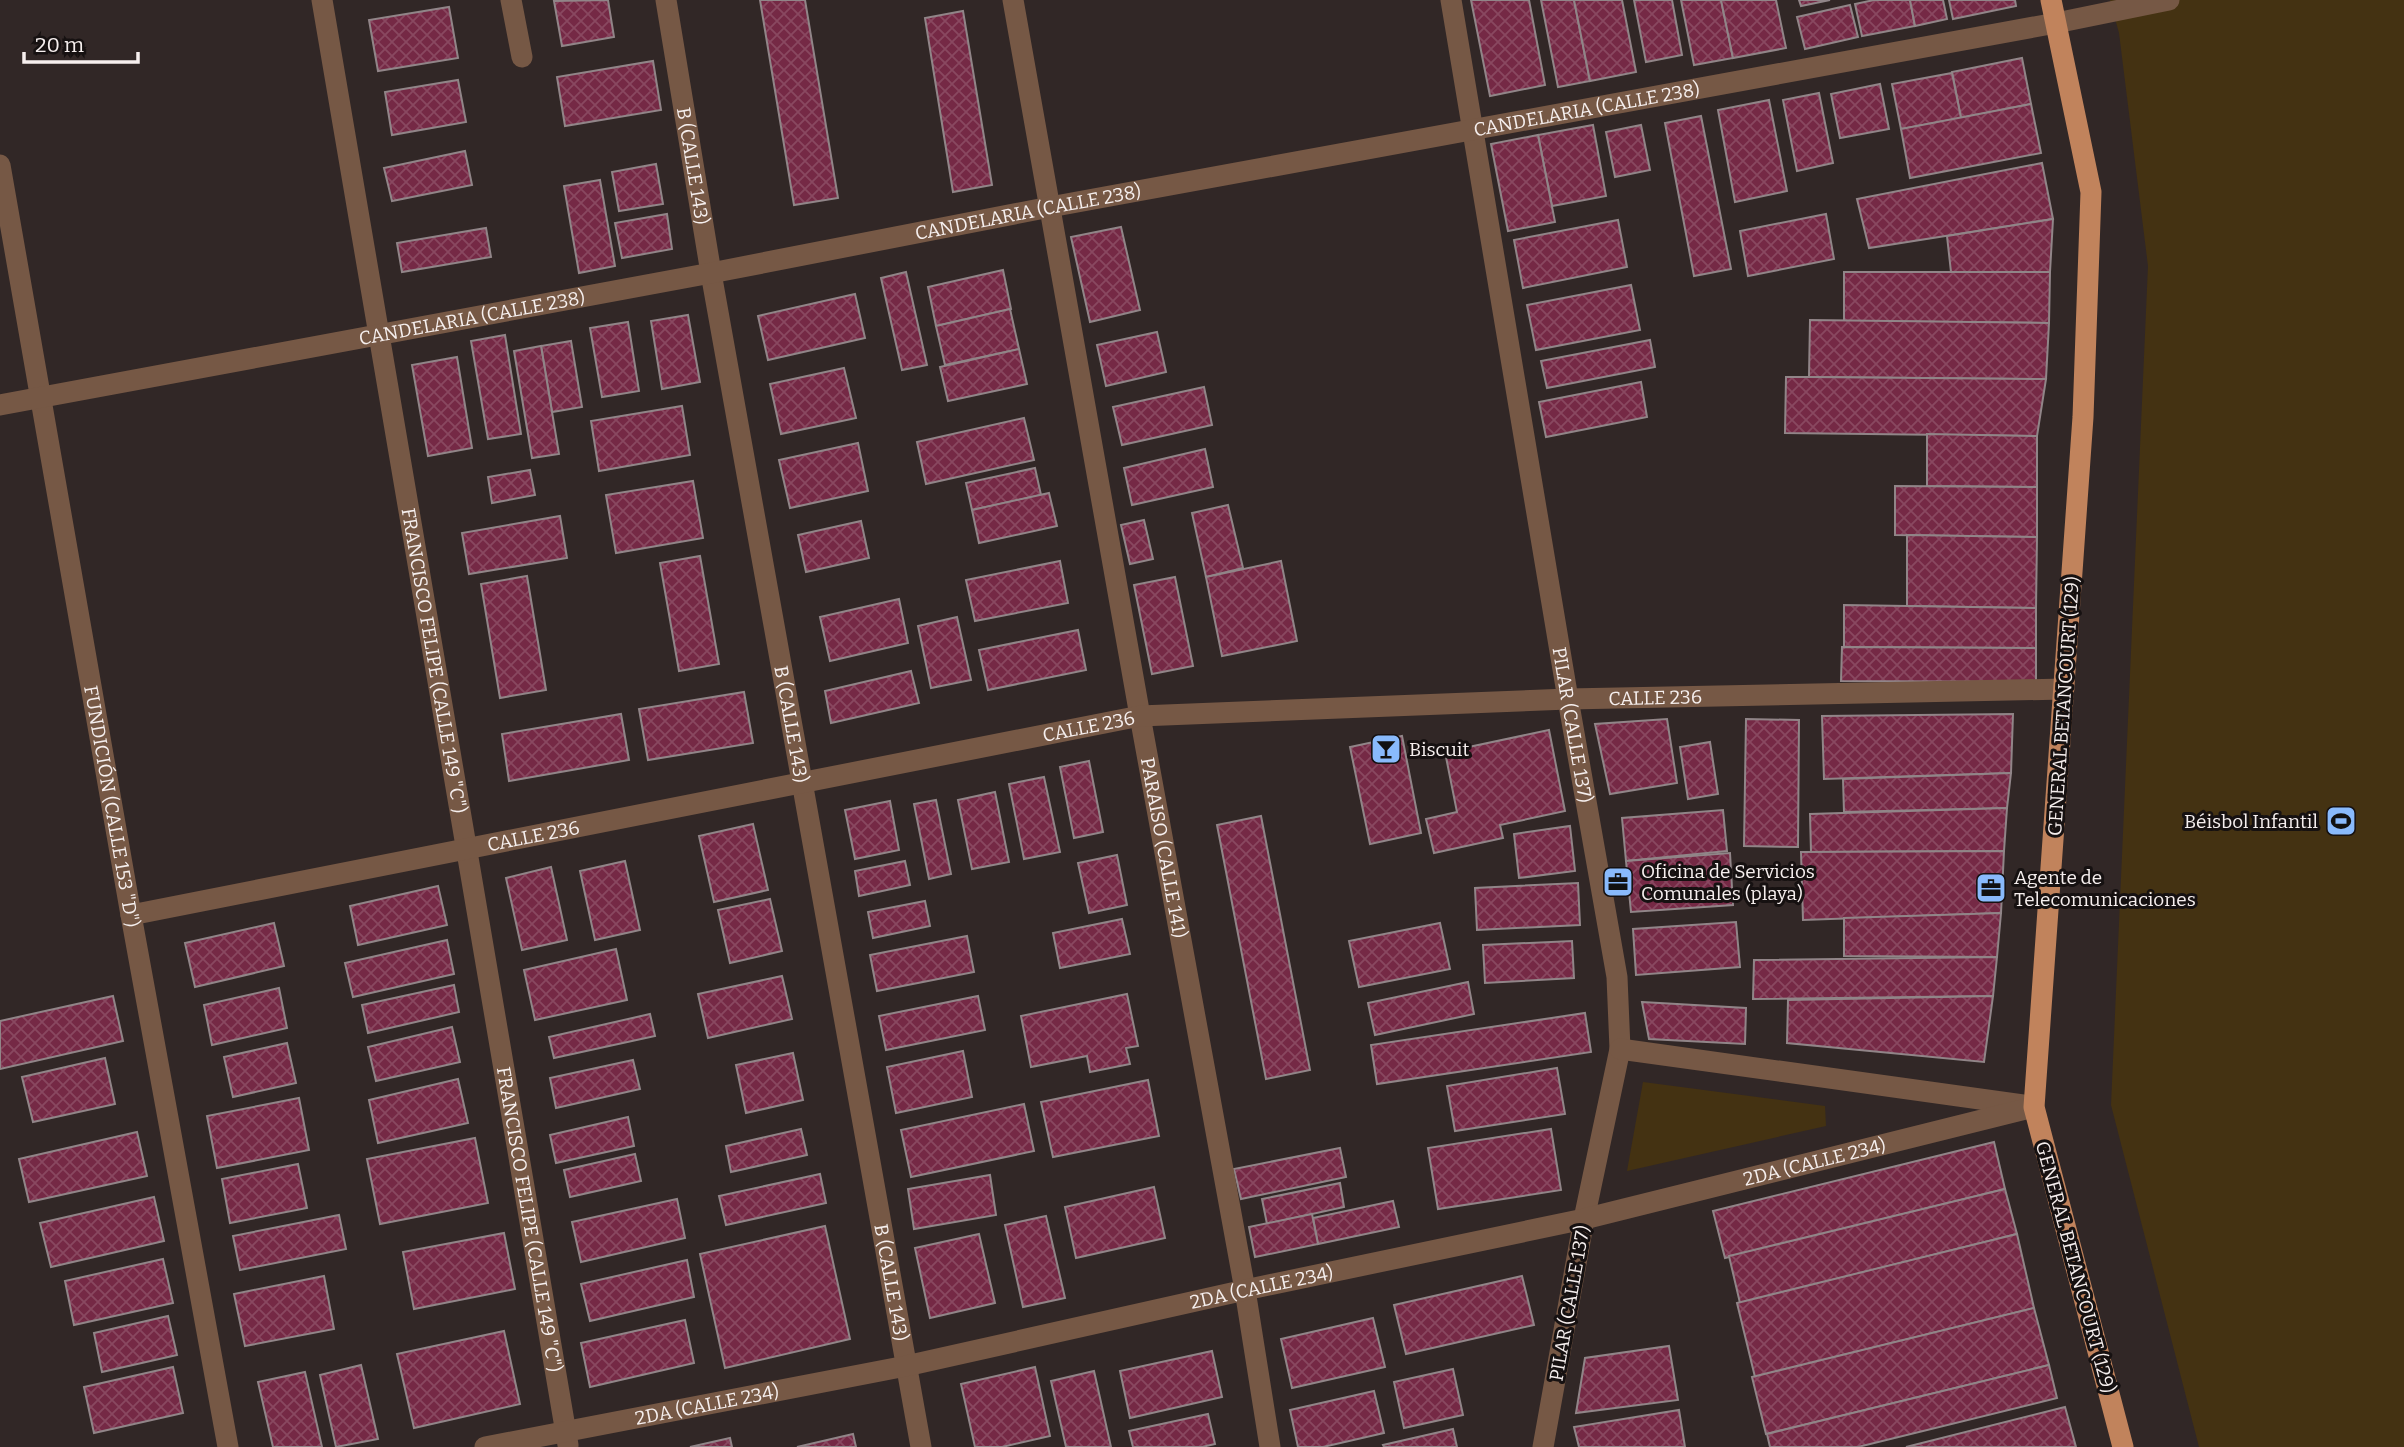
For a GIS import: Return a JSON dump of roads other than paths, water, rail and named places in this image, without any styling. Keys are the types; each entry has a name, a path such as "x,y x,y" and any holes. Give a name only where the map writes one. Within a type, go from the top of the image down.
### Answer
{"main road":[{"name":"GENERAL BETANCOURT (129)","path":"2051,0 2091,192 2083,417 2034,1107 2123,1447"}],"street":[{"name":"FRANCISCO FELIPE (CALLE 149 \"C\")","path":"322,0 567,1440"},
{"path":"511,0 522,57"},
{"name":"B (CALLE 143)","path":"666,0 711,273 921,1447"},
{"name":"PARAISO (CALLE 141)","path":"1013,0 1245,1290 1270,1447"},
{"name":"PILAR (CALLE 137)","path":"1451,0 1617,977 1620,1049 1584,1219 1543,1447"},
{"name":"CANDELARIA (CALLE 238)","path":"0,405 2169,0"},
{"name":"FUNDICIÓN (CALLE 153 \"D\")","path":"0,164 131,915 228,1447"},
{"name":"CALLE 236","path":"131,915 1140,716 1568,699 2064,689"},
{"path":"1620,1049 2034,1107"},
{"name":"2DA (CALLE 234)","path":"485,1447 567,1440 1245,1290 1584,1219 2034,1107"}],"place":[{"name":"Biscuit","path":"1386,749"},
{"name":"Béisbol Infantil","path":"2341,821"},
{"name":"Oficina de Servicios Comunales (playa)","path":"1618,882"},
{"name":"Agente de Telecomunicaciones","path":"1991,888"}]}
